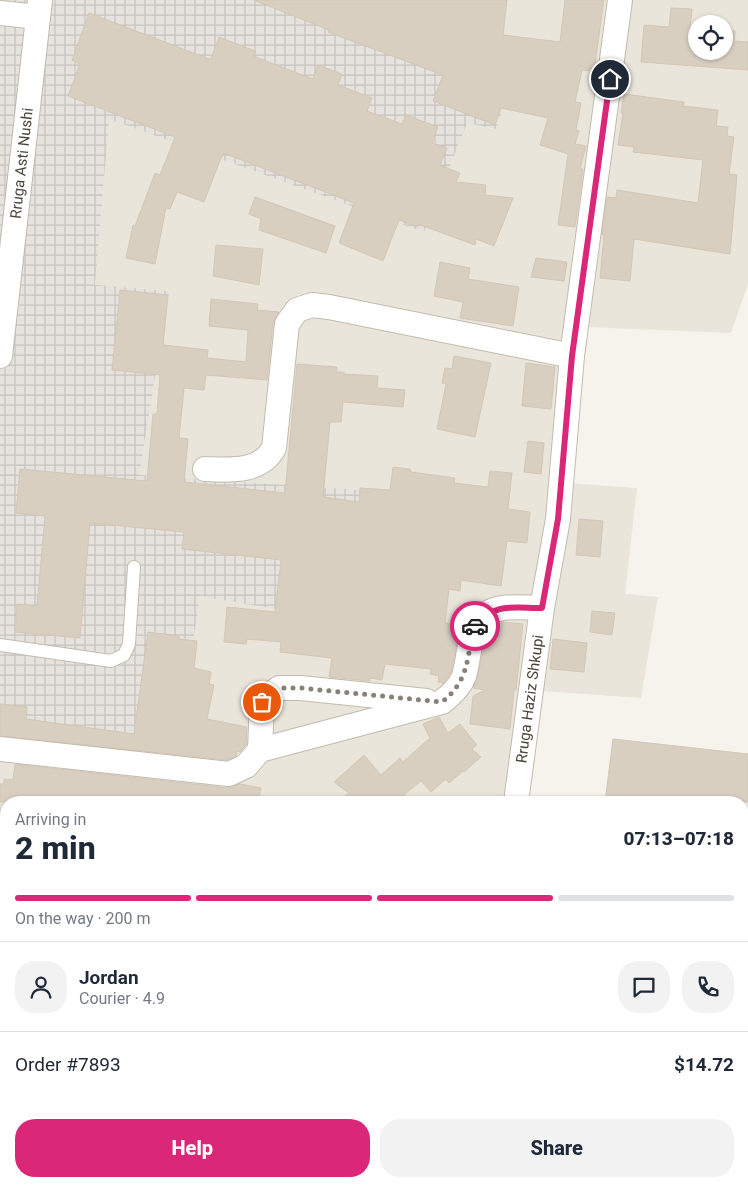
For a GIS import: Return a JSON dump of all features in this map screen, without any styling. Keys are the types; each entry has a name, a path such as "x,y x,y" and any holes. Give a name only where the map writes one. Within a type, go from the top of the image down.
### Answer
{"street":[{"name":"Rruga Haziz Shkupi","path":"517,796 542,608 558,519 572,356 620,0"},
{"path":"0,13 39,9"},
{"name":"Rruga Asti Nushi","path":"0,356 39,9"},
{"path":"205,469 239,470 260,463 269,457 274,448 287,324 297,310 312,305 572,356"},
{"path":"0,750 229,774 246,766 260,750 442,702 454,693 463,678 473,629 484,615 501,608 542,608"},
{"path":"260,750 262,702 279,688 301,688 442,702"}],"lane":[{"path":"0,645 111,661 124,655 129,644 134,567"}],"shaded area":[{"path":"0,0 748,0 748,284 731,333 584,327 568,483 637,488 625,594 658,597 641,698 543,691 530,796 0,796"},
{"path":"0,0 502,0 496,43 508,96 496,129 467,123 424,232 109,119 95,285 169,291 139,475 360,490 345,621 200,596 174,767 0,753"}],"building":[{"path":"256,0 507,0 503,35 560,42 565,0 604,0 594,71 582,70 575,102 581,103 576,130 579,131 575,144 586,146 580,169 583,169 575,227 558,225 568,154 540,145 548,118 501,108 495,125 433,101 443,75 328,32 329,30"},
{"path":"671,8 692,9 691,15 688,15 688,60 733,60 733,31 735,31 734,41 748,42 748,70 641,62 644,25 669,27"},
{"path":"89,13 209,59 211,59 219,37 255,51 253,56 313,79 318,65 342,74 338,85 372,98 367,111 402,124 406,115 438,127 432,143 447,148 440,165 460,173 456,182 486,185 485,195 513,198 494,246 476,239 475,245 418,224 417,227 399,220 383,261 339,243 354,203 223,153 204,202 177,192 170,209 166,208 155,264 126,258 133,225 135,226 155,173 160,175 175,137 68,96 80,64 72,60"},
{"path":"624,94 684,102 683,106 718,110 716,126 728,127 727,136 734,137 729,174 737,175 730,254 634,239 630,281 600,278 604,235 602,235 607,197 616,198 617,190 698,203 703,160 633,152 634,147 618,145"},
{"path":"255,197 335,226 326,253 259,230 261,219 249,214"},
{"path":"216,245 263,249 259,285 213,276"},
{"path":"536,258 567,262 564,281 531,277"},
{"path":"440,262 470,268 468,279 519,287 513,326 460,318 463,302 434,296"},
{"path":"120,290 168,295 163,345 208,350 207,358 246,362 248,330 209,326 211,299 258,304 257,310 279,312 273,323 267,380 206,375 204,390 184,388 179,438 188,439 184,482 285,493 297,364 337,367 337,372 344,372 344,374 378,376 377,388 405,390 403,407 343,402 341,422 330,422 323,497 359,502 360,488 390,490 393,467 410,469 411,472 455,478 454,483 488,487 490,471 512,473 508,509 530,512 527,543 507,541 501,586 461,580 460,591 449,589 445,623 461,626 451,672 443,683 438,682 439,676 430,674 431,669 385,664 382,680 370,678 370,681 329,677 332,658 280,652 281,642 247,639 246,644 224,642 227,607 275,612 281,560 182,549 184,532 90,523 80,638 15,632 17,604 37,606 45,516 16,513 20,469 147,481 153,414 157,414 160,375 112,370"},
{"path":"454,356 491,363 475,437 437,429 446,384 442,383 445,368 452,369"},
{"path":"526,363 555,367 551,409 522,406"},
{"path":"528,441 544,443 541,474 524,472"},
{"path":"579,519 603,521 600,557 576,555"},
{"path":"592,611 615,613 612,635 590,632"},
{"path":"503,622 523,624 510,729 470,724 473,696 485,690 473,688 477,679 486,638 492,627"},
{"path":"148,632 179,636 179,639 197,641 194,668 211,672 209,684 214,685 207,719 247,727 246,745 240,752 237,751 236,756 227,760 0,736 0,704 27,707 26,719 134,734"},
{"path":"553,639 587,643 584,672 550,669"},
{"path":"439,717 448,733 460,724 477,745 472,749 481,757 449,783 446,779 431,792 421,781 402,796 345,796 349,793 334,782 364,755 381,775 400,758 403,762 430,738 423,724"},
{"path":"613,739 748,754 748,796 606,796"},
{"path":"15,764 228,788 240,784 261,788 259,796 0,796 0,784 4,784 4,779 13,780"}],"way so far":[{"path":"262,702 279,688 301,688 442,702 454,693 463,678 475,626"}],"route":[{"path":"475,626 484,615 501,608 542,608 558,519 572,356 610,79"}]}
